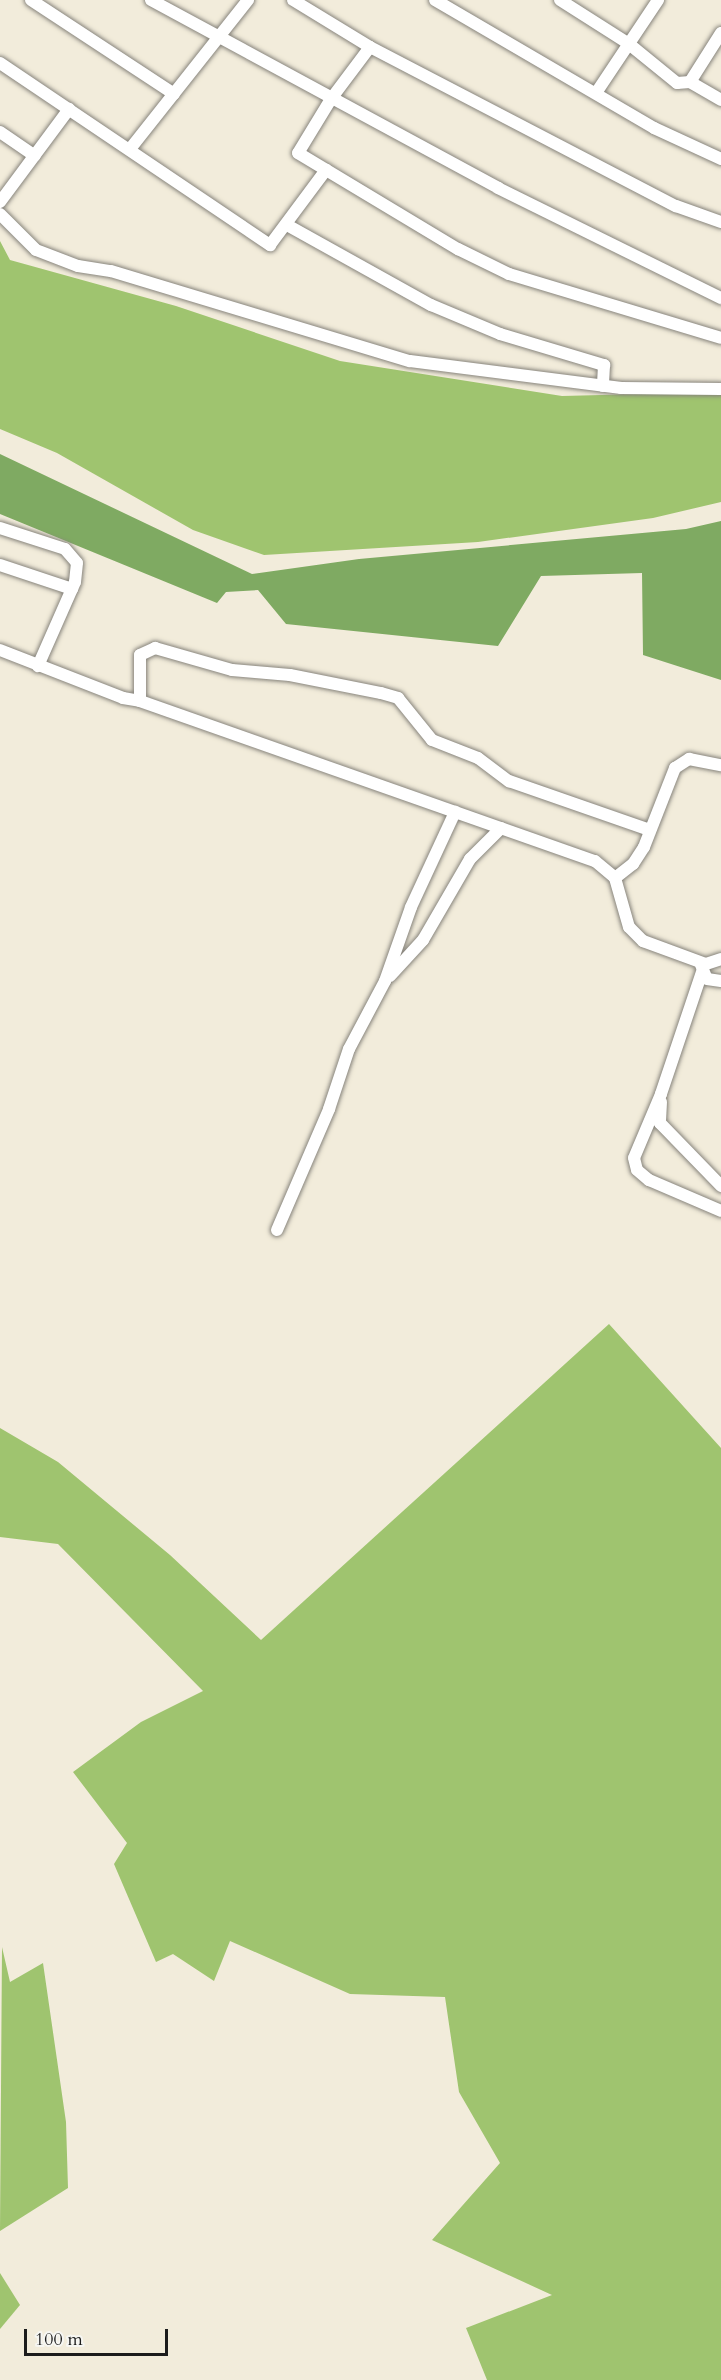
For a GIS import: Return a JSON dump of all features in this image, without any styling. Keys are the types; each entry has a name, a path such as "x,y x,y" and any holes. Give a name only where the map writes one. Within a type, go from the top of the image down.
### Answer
{"street":[{"path":"31,0 174,94"},
{"path":"151,0 498,188 721,297"},
{"path":"130,149 248,0"},
{"path":"293,0 370,47 675,206 721,222"},
{"path":"435,0 654,128 721,159"},
{"path":"561,0 574,4 677,83 690,82 721,100"},
{"path":"596,93 658,0"},
{"path":"690,82 721,33"},
{"path":"370,47 331,99 297,152 458,249 509,274 721,338"},
{"path":"0,63 270,245 326,170"},
{"path":"0,202 69,110"},
{"path":"0,132 35,156"},
{"path":"0,214 36,250 78,266 111,271 410,361 603,386 721,389"},
{"path":"287,225 431,305 500,334 604,365 603,386"},
{"path":"0,528 70,552 77,563 72,589 38,666"},
{"path":"0,565 72,589"},
{"path":"140,701 140,655 155,648 232,670 290,675 381,693 398,698 432,740 478,758 509,781 650,830"},
{"path":"0,650 123,698 140,701 595,861 615,878 626,919 636,935 701,966 711,965 721,960"},
{"path":"615,878 633,864 650,830 675,768 683,760 696,759 721,765"},
{"path":"277,1230 329,1109 349,1049 385,981 411,907 455,812"},
{"path":"385,981 423,940 470,859 501,828"},
{"path":"701,966 711,981 721,981"},
{"path":"701,966 661,1094 638,1142 634,1158 637,1170 649,1180 721,1211"},
{"path":"661,1094 660,1123 721,1186"}],"green space":[{"path":"0,241 10,260 176,306 340,361 562,396 721,392 721,502 653,518 478,542 264,555 193,530 57,453 0,429"},
{"path":"0,454 252,574 359,559 686,529 721,521 721,680 643,655 642,573 541,576 498,646 286,624 258,590 226,592 217,603 0,514"},
{"path":"609,1324 721,1448 721,2380 487,2380 466,2328 552,2295 432,2240 500,2163 459,2092 445,1997 350,1994 230,1941 214,1981 173,1954 156,1962 114,1864 127,1843 73,1772 141,1722 203,1691 58,1544 0,1537 0,1428 58,1462 170,1555 261,1640"},
{"path":"2,1947 10,1982 43,1963 66,2122 68,2188 0,2231"},
{"path":"0,2273 20,2305 0,2329"}]}
